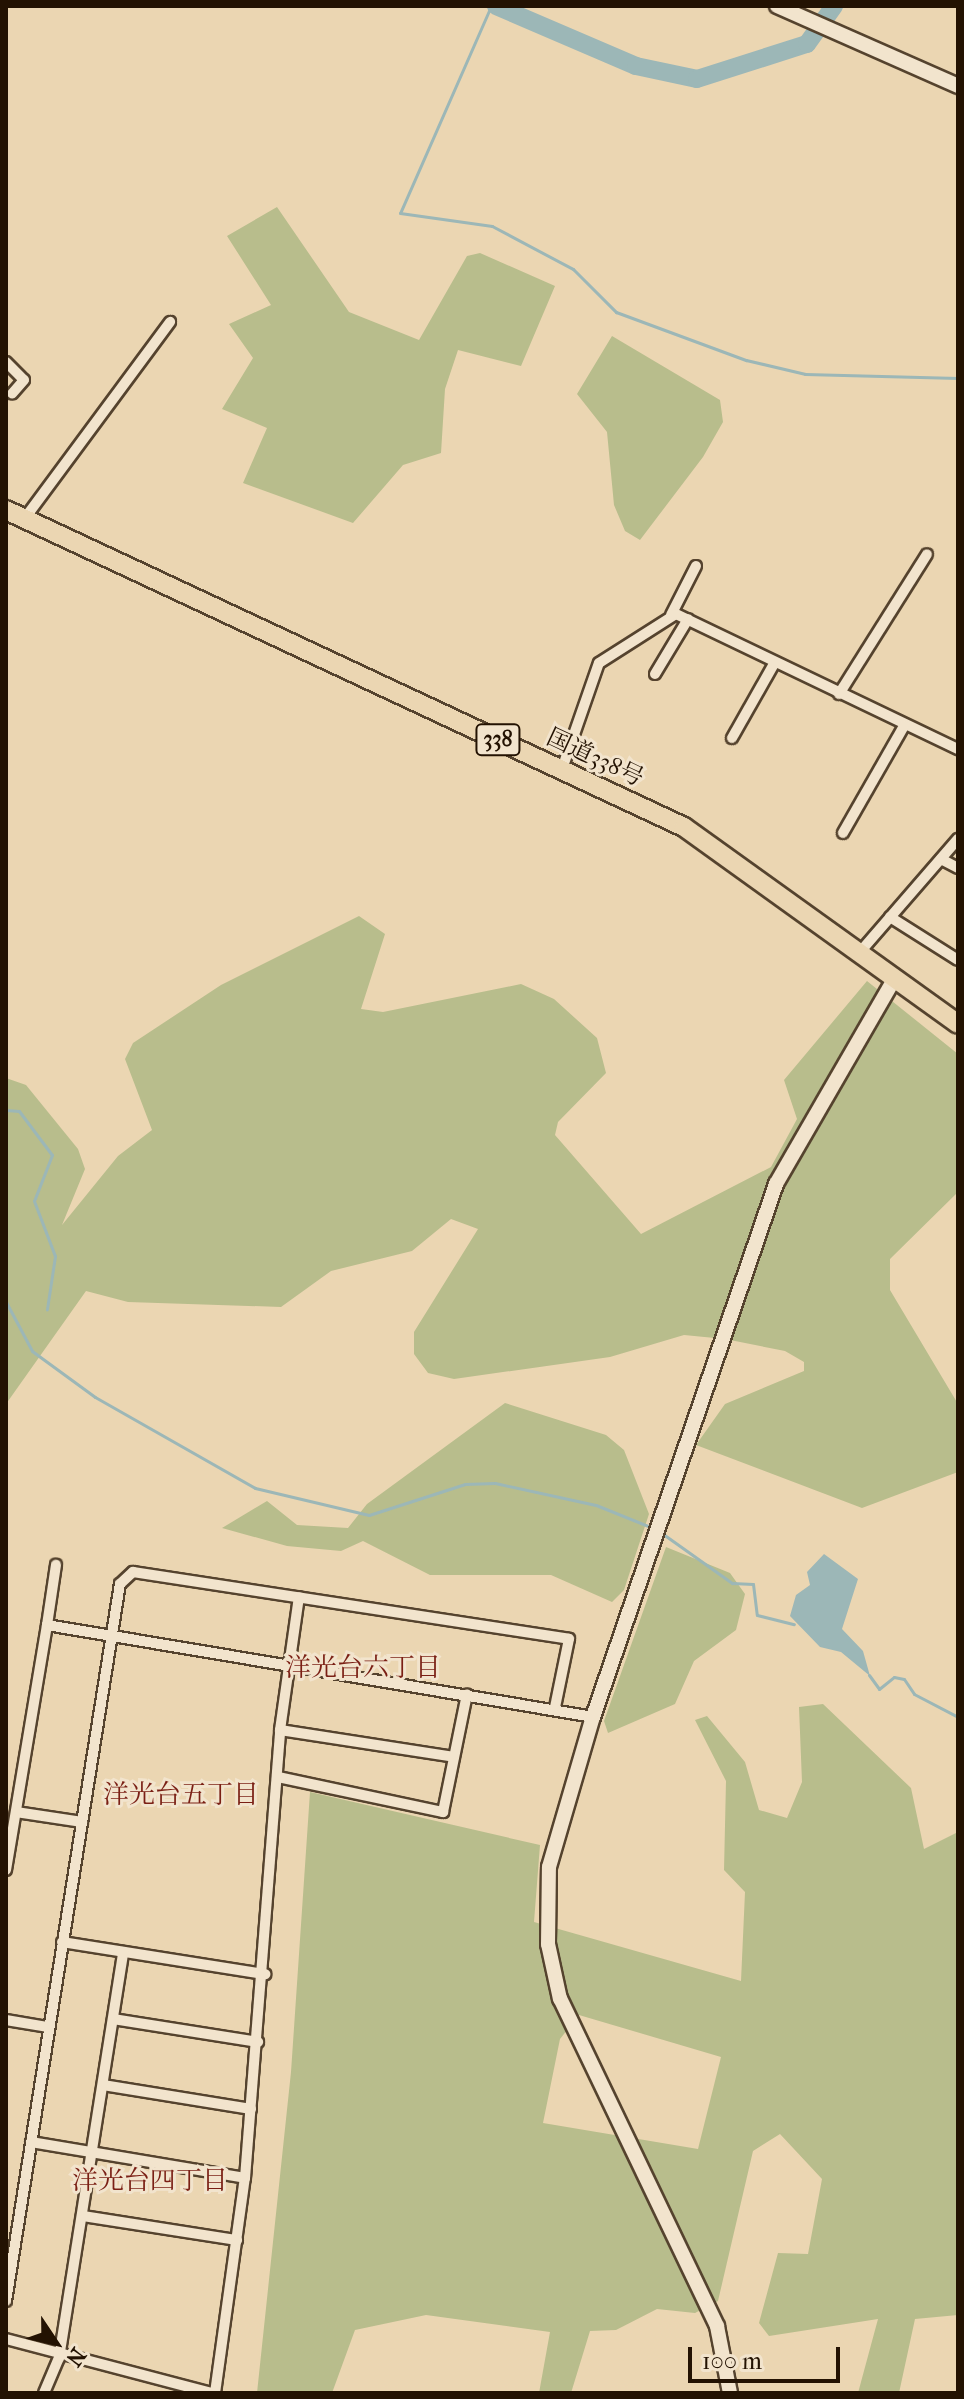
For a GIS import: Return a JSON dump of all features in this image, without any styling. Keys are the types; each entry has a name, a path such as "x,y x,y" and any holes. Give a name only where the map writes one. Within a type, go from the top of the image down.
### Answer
{"highway":[{"name":"国道338号","path":"6,510 703,838 958,1024"}],"street":[{"path":"777,6 958,86"},
{"path":"25,518 170,322"},
{"path":"6,362 24,380 12,394"},
{"path":"839,694 927,554"},
{"path":"562,769 599,663 671,615 696,566"},
{"path":"671,615 688,619 904,726 958,749"},
{"path":"655,674 688,619"},
{"path":"732,738 775,662"},
{"path":"843,833 904,726"},
{"path":"860,952 958,839"},
{"path":"941,859 958,868"},
{"path":"890,917 958,960"},
{"path":"730,2393 717,2326 553,1974 549,1867 593,1717 776,1184 895,978"},
{"path":"6,1870 56,1565"},
{"path":"6,2301 8,2272 120,1584 133,1572 569,1639 555,1707"},
{"path":"6,2339 59,2358 214,2393 245,2178 265,1974 280,1730 299,1597"},
{"path":"47,1625 555,1707 593,1717"},
{"path":"278,1777 443,1812 467,1694"},
{"path":"280,1730 454,1757"},
{"path":"16,1812 82,1822"},
{"path":"62,1942 265,1974"},
{"path":"44,2393 59,2358 94,2153 123,1952"},
{"path":"113,2019 258,2042"},
{"path":"6,2020 48,2027"},
{"path":"103,2085 251,2109"},
{"path":"31,2142 245,2178"},
{"path":"83,2216 237,2240"}],"green space":[{"path":"277,207 349,312 419,340 467,256 480,253 555,286 521,366 458,350 445,389 441,453 403,465 353,523 243,483 267,428 222,409 253,358 229,324 271,305 227,236"},
{"path":"612,336 720,400 723,422 703,457 640,540 625,531 614,505 607,432 577,394"},
{"path":"359,916 385,934 361,1009 383,1012 521,984 554,999 597,1038 606,1073 558,1122 555,1135 641,1234 771,1167 797,1119 784,1080 867,981 958,1054 958,1192 890,1259 890,1290 958,1404 958,1472 862,1508 696,1445 725,1404 804,1371 804,1362 785,1351 725,1339 684,1335 610,1357 454,1379 428,1373 414,1354 414,1332 478,1229 451,1219 412,1251 331,1271 281,1307 128,1302 86,1291 6,1404 6,1078 26,1085 78,1149 85,1169 62,1225 118,1156 152,1130 125,1059 133,1043 221,985"},
{"path":"505,1403 606,1435 624,1450 649,1514 624,1590 612,1602 551,1575 430,1575 363,1541 341,1551 287,1546 222,1528 267,1501 297,1525 348,1528 367,1504"},
{"path":"666,1547 730,1573 745,1594 736,1630 694,1661 675,1704 608,1733 604,1721"},
{"path":"823,1704 911,1788 924,1849 958,1832 958,2315 915,2319 899,2393 858,2393 878,2319 769,2336 759,2323 778,2253 808,2254 822,2179 780,2134 753,2151 718,2301 695,2313 657,2309 616,2330 590,2331 571,2393 539,2393 550,2332 426,2315 355,2330 332,2393 257,2393 291,2072 310,1792 540,1845 534,1922 741,1981 745,1892 724,1870 726,1781 695,1720 707,1716 745,1762 759,1810 787,1818 802,1782 799,1707","holes":["579,2015 721,2057 698,2149 543,2123 560,2039"]}],"water":[{"path":"824,1554 858,1579 842,1629 863,1651 870,1676 841,1652 820,1647 790,1616 796,1595 810,1585 807,1572"}],"waterway":[{"path":"491,6 400,213 492,226 573,269 616,312 746,360 805,374 958,378"},
{"path":"496,6 636,66 697,79 807,44 834,6"},
{"path":"6,1110 19,1111 52,1155 34,1201 55,1256 47,1309"},
{"path":"6,1302 32,1351 95,1397 255,1488 369,1515 465,1484 495,1483 596,1505 653,1528"},
{"path":"663,1534 732,1583 753,1584 757,1615 794,1624"},
{"path":"869,1675 879,1689 894,1677 904,1679 914,1694 958,1717"}],"district":[{"name":"洋光台六丁目","path":"363,1668"},
{"name":"洋光台五丁目","path":"181,1795"},
{"name":"洋光台四丁目","path":"150,2181"}]}
